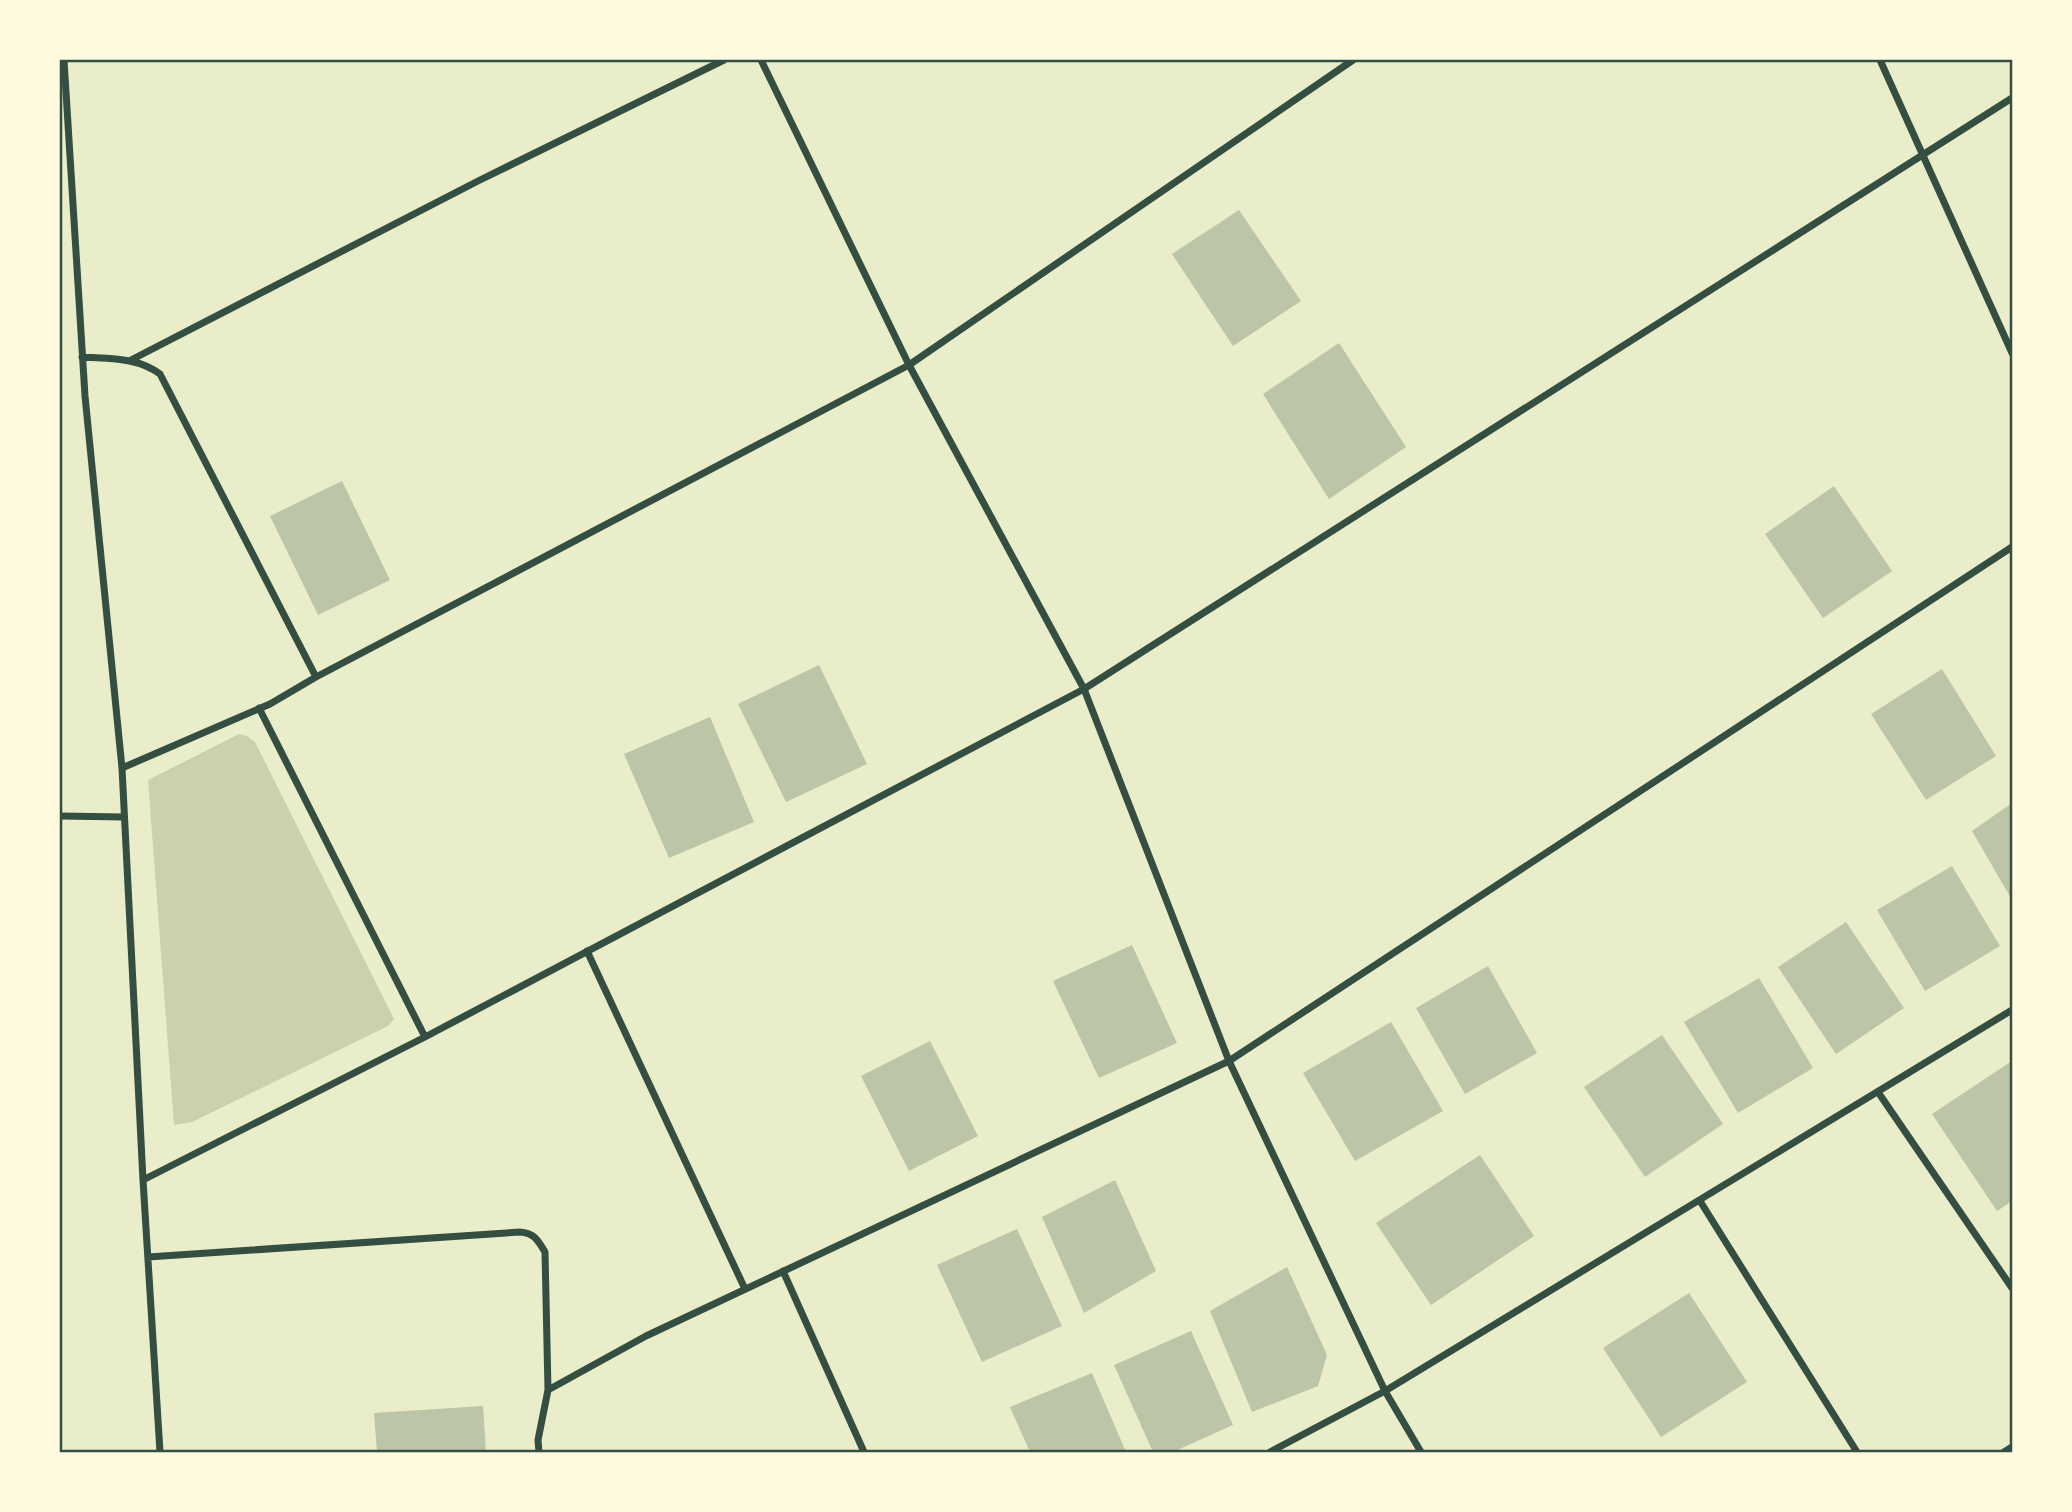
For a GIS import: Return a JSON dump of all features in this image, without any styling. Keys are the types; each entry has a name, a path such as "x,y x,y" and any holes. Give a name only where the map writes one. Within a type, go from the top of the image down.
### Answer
{"street":[{"path":"64,60 82,357 122,768 160,1452"},
{"path":"131,360 478,181 724,60"},
{"path":"761,60 909,365 1084,689 1229,1061 1385,1391 1421,1452"},
{"path":"122,768 259,708 909,365 1353,60"},
{"path":"1880,60 2012,353"},
{"path":"143,1180 425,1037 1084,689 2012,98"},
{"path":"82,357 131,360 148,365 160,374 316,677"},
{"path":"548,1390 646,1336 1229,1061 2012,547"},
{"path":"259,708 425,1037"},
{"path":"60,816 123,817"},
{"path":"587,951 745,1289"},
{"path":"1270,1452 1385,1391 2012,1010"},
{"path":"1878,1092 2012,1288"},
{"path":"1700,1201 1857,1452"},
{"path":"148,1257 530,1233 538,1239 545,1252 548,1390 538,1440 539,1452"},
{"path":"783,1271 864,1452"},
{"path":"2004,1452 2012,1447"}],"green space":[{"path":"239,734 255,742 394,1019 388,1026 192,1122 174,1125 148,780"}],"building":[{"path":"1239,210 1301,301 1233,346 1172,254"},
{"path":"1339,343 1406,447 1329,499 1263,394"},
{"path":"342,481 390,580 318,615 270,516"},
{"path":"1834,486 1892,571 1823,618 1765,534"},
{"path":"819,665 867,764 786,802 738,704"},
{"path":"1942,669 1996,756 1926,800 1871,714"},
{"path":"710,717 754,822 669,858 624,754"},
{"path":"2012,803 2012,900 1972,831"},
{"path":"1952,866 2000,946 1925,991 1877,910"},
{"path":"1846,922 1904,1008 1836,1054 1778,967"},
{"path":"1132,945 1177,1043 1099,1078 1053,981"},
{"path":"1488,966 1537,1053 1465,1094 1416,1008"},
{"path":"1759,978 1813,1068 1738,1113 1684,1022"},
{"path":"1391,1022 1443,1111 1355,1161 1303,1073"},
{"path":"1662,1035 1723,1124 1645,1177 1584,1087"},
{"path":"930,1041 978,1136 909,1171 861,1076"},
{"path":"2012,1061 2012,1201 1997,1211 1932,1114"},
{"path":"1480,1155 1534,1236 1431,1305 1376,1223"},
{"path":"1115,1180 1156,1271 1084,1313 1042,1217"},
{"path":"1017,1229 1062,1326 982,1362 937,1265"},
{"path":"1287,1267 1327,1355 1318,1386 1252,1412 1210,1311"},
{"path":"1689,1293 1747,1382 1661,1437 1603,1348"},
{"path":"1191,1331 1233,1425 1173,1452 1153,1452 1114,1365"},
{"path":"1092,1373 1126,1452 1030,1452 1010,1407"},
{"path":"483,1406 486,1452 377,1452 374,1413"}]}
